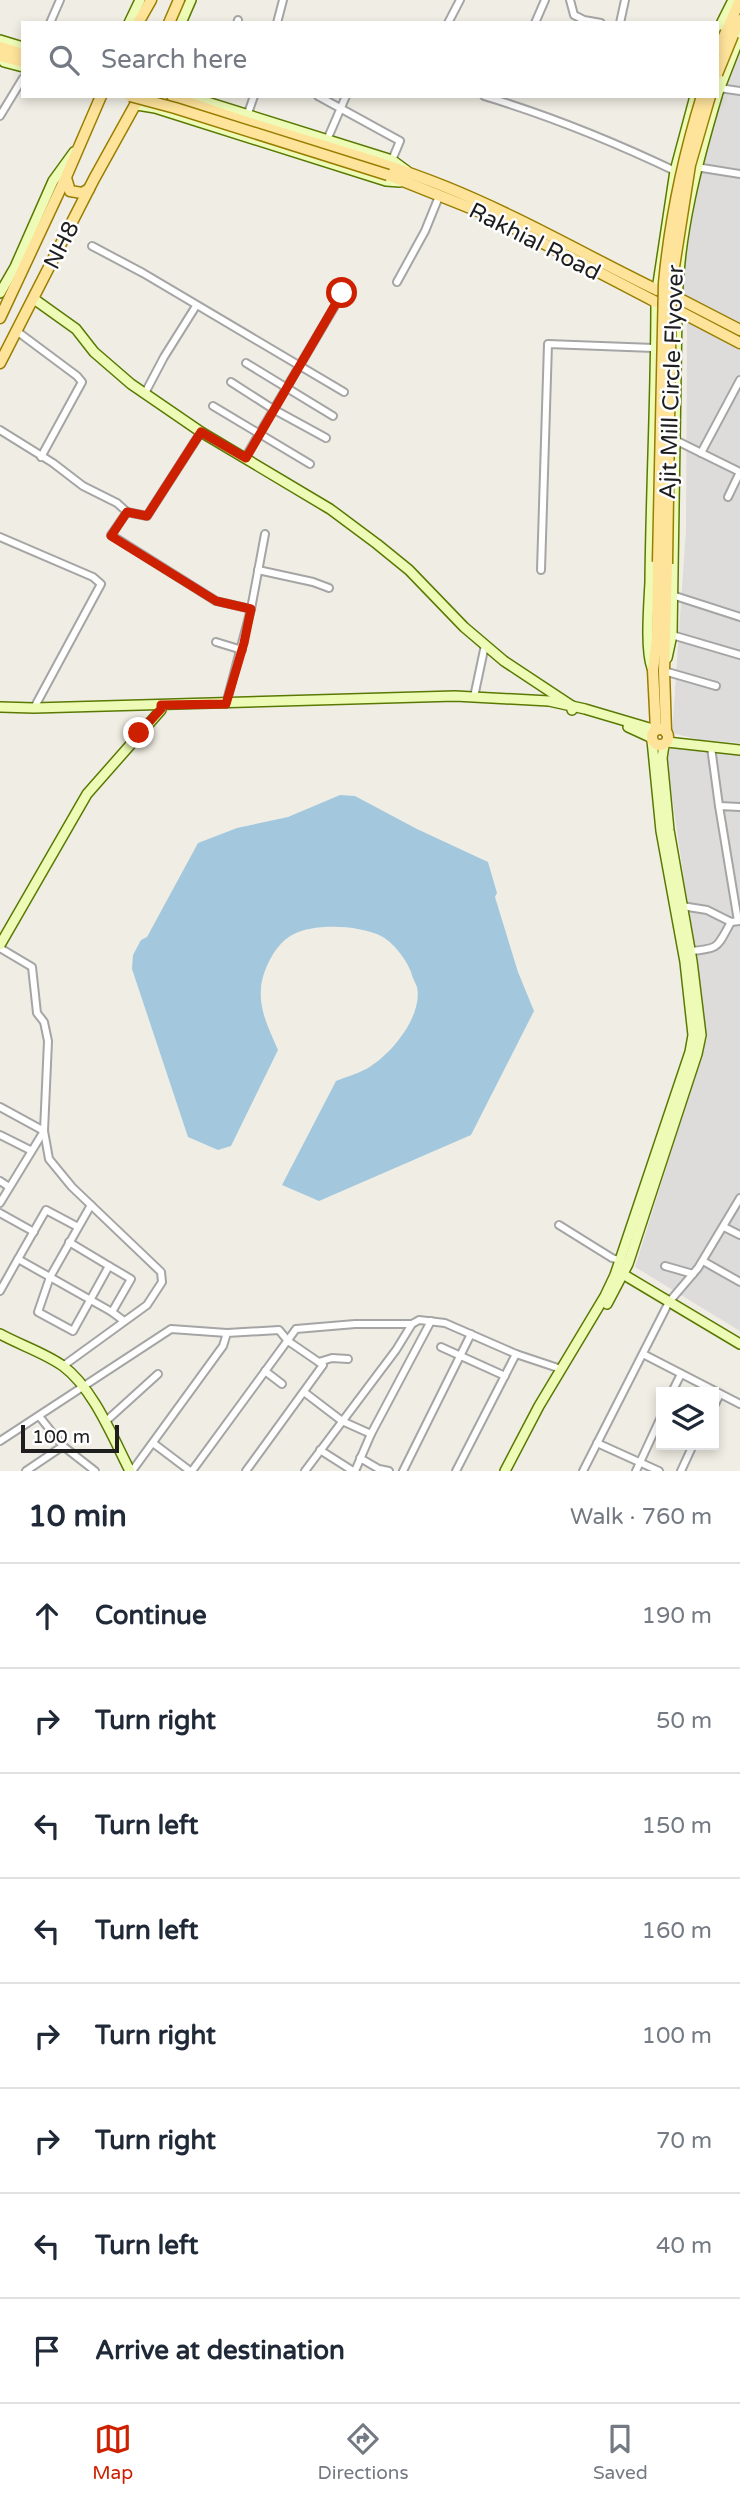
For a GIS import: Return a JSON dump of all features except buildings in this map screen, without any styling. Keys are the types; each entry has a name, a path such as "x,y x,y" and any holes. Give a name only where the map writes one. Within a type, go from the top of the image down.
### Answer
{"main road":[{"path":"139,21 152,0"},
{"path":"170,21 179,0"},
{"path":"719,66 740,0"},
{"path":"727,35 740,20"},
{"path":"0,47 21,53"},
{"path":"0,58 21,64"},
{"name":"NH8","path":"0,318 66,177 99,98"},
{"path":"138,98 390,167"},
{"path":"177,98 210,111 390,167 414,180"},
{"name":"Ajit Mill Circle Flyover","path":"662,563 664,282 680,178 701,98"},
{"name":"Ajit Mill Circle Flyover","path":"661,737 658,671 671,286 688,174 709,98"},
{"name":"NH8","path":"0,363 89,189 139,101"},
{"path":"66,177 70,191 82,193 89,189"},
{"name":"Rakhial Road","path":"414,180 493,217 656,302"},
{"name":"Rakhial Road","path":"414,180 443,186 497,209 657,290"},
{"path":"678,298 740,330"},
{"path":"677,310 740,343"}],"street":[{"path":"51,21 60,0"},
{"path":"130,21 140,0"},
{"path":"182,21 191,0"},
{"path":"278,21 283,0"},
{"path":"449,21 460,0"},
{"path":"536,21 545,0"},
{"path":"570,0 574,15 590,21"},
{"path":"620,21 625,0"},
{"path":"733,0 727,35 735,47"},
{"path":"727,35 735,47"},
{"path":"0,40 21,46"},
{"path":"719,90 735,47"},
{"path":"0,116 21,81"},
{"path":"719,93 740,91"},
{"path":"247,116 253,98"},
{"path":"322,98 400,141 390,167"},
{"path":"327,140 345,98"},
{"path":"491,98 532,110 611,141 675,171"},
{"path":"694,98 675,171 656,302 650,662 658,671 716,686"},
{"path":"658,671 672,635 678,298 696,167 717,98"},
{"path":"207,99 247,116 327,140 414,180"},
{"path":"139,101 386,181 414,180"},
{"path":"0,292 15,267 53,181 80,143"},
{"path":"696,167 740,174"},
{"path":"397,282 425,231 440,194"},
{"path":"92,246 143,273 345,392"},
{"path":"657,290 678,298"},
{"path":"246,458 342,293"},
{"path":"34,299 76,329 94,352 145,393 201,432 330,509 377,544 410,570 464,627 504,661 572,708"},
{"path":"656,302 677,310"},
{"path":"145,393 196,306"},
{"path":"18,332 82,382 41,457"},
{"path":"541,570 548,344 654,348"},
{"path":"246,363 333,416"},
{"path":"701,453 740,380"},
{"path":"231,382 326,438"},
{"path":"213,406 310,464"},
{"path":"0,430 53,463 83,486 117,503 127,512 147,516 201,432"},
{"path":"675,440 740,472 728,497"},
{"path":"127,512 111,536 216,601 251,609"},
{"path":"226,704 242,650 265,534"},
{"path":"0,537 93,576 100,584 34,708"},
{"path":"258,570 329,588"},
{"path":"672,594 740,617"},
{"path":"672,635 740,655"},
{"path":"216,642 242,650"},
{"path":"474,697 485,645"},
{"path":"0,709 34,713 474,697 549,701 661,737 711,747 740,748"},
{"path":"0,709 455,701 572,708"},
{"path":"64,1366 147,1305 162,1282 161,1272 72,1187 49,1159 44,1130 48,1041 44,1022 37,1013 32,967 0,947 87,794 161,707"},
{"path":"661,737 740,748"},
{"path":"512,1471 622,1268 697,1054 701,1035 664,788 661,737"},
{"path":"505,1471 561,1369 622,1268 690,1052 693,1035 685,962 662,831 661,737"},
{"path":"690,951 710,950 720,944 736,921 711,747"},
{"path":"719,806 740,807"},
{"path":"682,906 707,910 736,921"},
{"path":"0,1107 44,1130"},
{"path":"0,1203 44,1130"},
{"path":"0,1135 30,1150"},
{"path":"0,1181 9,1187"},
{"path":"583,1471 671,1300 703,1261 740,1198"},
{"path":"91,1205 50,1277 38,1312 73,1331 109,1266"},
{"path":"0,1291 46,1210 78,1227"},
{"path":"0,1213 34,1232"},
{"path":"559,1225 740,1344"},
{"path":"724,1227 740,1235"},
{"path":"69,1242 131,1279 112,1312"},
{"path":"18,1259 91,1299 124,1321"},
{"path":"703,1261 740,1282"},
{"path":"664,1266 693,1274"},
{"path":"671,1300 740,1338"},
{"path":"305,1471 396,1350 412,1324 419,1320 445,1323 516,1354 561,1369"},
{"path":"320,1451 354,1471 431,1321"},
{"path":"0,1441 171,1329 227,1333 355,1324 412,1324"},
{"path":"153,1443 191,1471 296,1329"},
{"path":"246,1471 323,1365 288,1341 279,1330"},
{"path":"0,1334 64,1366 83,1387 131,1471 223,1346 227,1333"},
{"path":"402,1471 471,1334"},
{"path":"441,1347 505,1376"},
{"path":"456,1471 516,1354"},
{"path":"643,1354 740,1404"},
{"path":"319,1362 332,1358 348,1359"},
{"path":"265,1371 282,1384"},
{"path":"104,1422 158,1374"},
{"path":"675,1387 681,1374"},
{"path":"304,1392 342,1421 371,1434"},
{"path":"39,1416 63,1446 95,1471"},
{"path":"636,1471 656,1428"},
{"path":"597,1443 659,1471"},
{"path":"26,1471 63,1446"},
{"path":"681,1471 691,1450"},
{"path":"360,1458 379,1469 389,1471"}],"shaded area":[{"path":"740,50 740,326 682,295 683,273 700,175 726,82"},
{"path":"687,320 740,348 740,743 700,740 672,733 686,530"},
{"path":"671,747 740,753 740,1331 635,1267 707,1038 667,762"}],"water":[{"path":"340,795 355,796 488,862 497,893 495,897 518,972 534,1011 471,1135 319,1201 282,1185 336,1081 363,1071 380,1060 397,1042 411,1021 418,998 417,987 399,951 390,942 371,932 336,927 301,931 280,945 264,974 261,997 266,1021 278,1050 231,1146 218,1150 188,1137 132,969 133,955 141,940 147,937 198,843 237,828 288,817"}],"route":[{"path":"139,733 161,709 161,705 226,704 251,609 216,601 111,536 127,512 147,516 201,432 246,458 342,293"}]}
